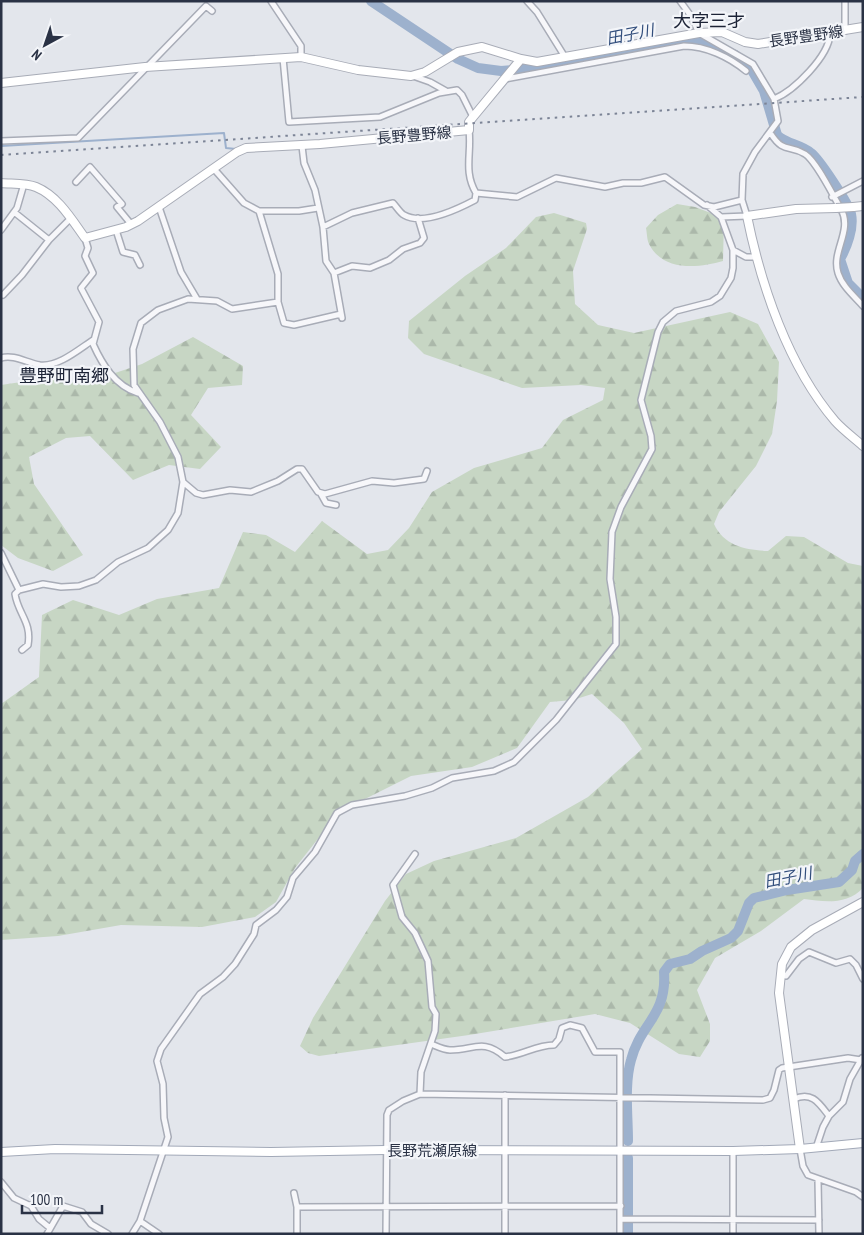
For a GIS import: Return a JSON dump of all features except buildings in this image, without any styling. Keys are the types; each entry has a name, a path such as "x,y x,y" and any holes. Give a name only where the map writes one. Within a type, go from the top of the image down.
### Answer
{"main road":[{"name":"長野豊野線","path":"85,238 131,224 159,207 237,152 246,148 302,146 469,130 469,122 521,59 537,62 699,33 722,32 745,42 758,44 863,28"},
{"path":"1,83 145,67 301,57 358,70 411,76 424,72 458,52 482,48 521,59"},
{"path":"1,183 24,184 36,187 48,194 71,218 85,238"},
{"path":"863,206 796,209 747,216 764,283 811,390 836,422 863,446"},
{"path":"800,1149 779,993 782,964 791,947 812,930 863,902"},
{"name":"長野荒瀬原線","path":"1,1152 55,1149 271,1152 386,1150 733,1151 800,1149 863,1143"}],"street":[{"path":"270,1 301,46 301,57"},
{"path":"527,1 537,12 565,57"},
{"path":"680,1 692,16 699,33 753,64 774,99 778,121 755,152 743,174 742,200 747,216 721,217"},
{"path":"845,1 845,31"},
{"path":"1,142 78,138 206,6 212,11"},
{"path":"774,99 782,95 821,59 830,41 830,34"},
{"path":"704,48 707,38"},
{"path":"640,44 642,53"},
{"path":"505,78 684,46 704,48 739,65 746,71"},
{"path":"283,58 289,122 380,117 446,91 457,90 462,95 473,117"},
{"path":"739,65 744,58"},
{"path":"411,76 430,82 446,91"},
{"path":"323,227 352,213 394,203 403,215 418,218 451,213 475,200 476,193 469,181 467,166 471,146 469,130"},
{"path":"771,131 782,147 804,154 813,161 843,214 846,232 839,252 837,271 842,283 863,306"},
{"path":"259,210 278,274 278,302 284,323 294,325 341,316 334,272 326,261 323,227 315,190 304,163 302,146"},
{"path":"76,182 90,167 122,204 117,207 131,224"},
{"path":"214,168 244,203 259,210 299,211 318,208"},
{"path":"476,193 511,198 537,189 556,178 606,187 623,182 641,183 665,177 697,201 707,205 714,207 742,200"},
{"path":"832,197 863,181"},
{"path":"1,230 14,212 24,184"},
{"path":"132,1234 140,1221 168,1137 164,1118 163,1084 157,1061 161,1050 200,994 223,977 235,964 254,934 256,925 276,910 287,897 293,878 315,852 338,813 352,806 405,796 432,788 452,778 494,771 514,762 556,720 616,644 616,617 610,579 612,532 622,507 652,449 651,436 641,400 658,332 663,322 676,311 711,302 720,296 731,278 733,250 721,217 707,205"},
{"path":"159,207 181,272 197,299"},
{"path":"14,212 49,240"},
{"path":"2,295 22,276 49,240 71,218"},
{"path":"334,272 352,266 370,268 389,260 403,249 420,243 424,238 418,218"},
{"path":"116,230 123,252 135,254 140,265"},
{"path":"85,238 88,248 85,256 93,273 81,288 99,322 93,344 102,365 126,387 138,393"},
{"path":"733,250 746,257 756,257"},
{"path":"22,650 28,645 30,637 28,625 16,600 15,594 19,590 43,584 61,587 79,586 96,580 126,557 140,553 174,521 178,513 183,482 178,457 160,422 134,385 132,358 141,323 158,310 188,299 217,301 232,309 278,302"},
{"path":"1,358 15,358 42,365 61,360 94,340"},
{"path":"183,482 196,493 203,495 230,490 251,492 302,469 318,492 321,493 326,503 336,505"},
{"path":"321,493 325,494 372,481 394,483 424,479 427,472"},
{"path":"1,553 19,590"},
{"path":"415,854 393,885 402,917 415,933 428,961 432,1007 436,1014 435,1031 420,1072 420,1094"},
{"path":"780,975 786,976 799,959 809,952 836,963 850,959 856,965 863,979"},
{"path":"431,1044 448,1050 473,1046 494,1047 505,1057 517,1056 540,1045 554,1045 559,1040 562,1028 570,1025 582,1028 595,1052 620,1052 622,1096 621,1206 623,1219 620,1234"},
{"path":"386,1234 388,1110 420,1094 633,1096 763,1100 770,1098 774,1090 778,1070 790,1065 848,1058 862,1059 850,1079 843,1102 829,1116 816,1148"},
{"path":"505,1095 505,1234"},
{"path":"794,1099 806,1096 817,1099 829,1116"},
{"path":"800,1149 805,1171 818,1180 856,1192 863,1197"},
{"path":"733,1151 733,1234"},
{"path":"818,1180 819,1234"},
{"path":"1,1182 14,1198 31,1206 49,1231 64,1206 82,1212 91,1224 108,1234"},
{"path":"294,1193 298,1207 299,1233"},
{"path":"298,1207 621,1206"},
{"path":"623,1219 819,1220"},
{"path":"140,1221 159,1234"}],"green space":[{"path":"677,204 695,207 724,218 723,261 703,265 682,266 672,264 655,253 648,242 646,228 658,215"},
{"path":"554,213 586,223 587,229 573,271 575,304 598,325 634,333 730,312 758,324 779,362 777,401 772,434 756,466 719,512 714,524 718,531 730,542 744,548 768,551 786,536 804,537 848,563 863,566 863,888 843,900 820,901 804,899 761,931 715,958 697,990 710,1024 710,1041 700,1057 679,1054 630,1023 595,1014 469,1035 319,1056 308,1053 300,1046 313,1018 385,901 406,874 434,861 516,838 588,797 642,749 624,723 592,694 573,700 550,702 517,748 472,767 411,776 353,805 328,826 295,868 276,902 255,917 202,927 121,925 58,936 1,940 1,704 39,677 42,615 73,600 119,615 157,599 219,588 243,532 266,535 295,552 322,521 367,554 388,550 409,528 432,492 474,468 542,448 563,420 603,400 605,388 581,385 522,388 424,354 408,338 409,321 465,276 506,248 536,217"},
{"path":"193,337 243,366 242,385 208,388 191,415 221,447 200,469 169,465 133,480 90,436 66,438 29,457 34,484 83,555 53,571 18,558 1,545 1,385 48,378 82,384 142,364"}],"waterway":[{"name":"田子川","path":"371,1 458,59 478,68 501,71 523,69 641,49 688,38 735,55 750,67 764,91 777,135 811,153 827,172 845,201 851,214 852,225 840,259 848,283 863,298"},
{"path":"1,146 224,133 226,148 236,149"},
{"name":"田子川","path":"628,1141 627,1090 631,1060 640,1037 657,1010 664,987 664,972 670,964 690,959 702,951 731,938 738,931 749,903 754,898 787,890 839,882 852,870 855,861 863,854"},
{"path":"628,1158 628,1234"}],"railway":[{"path":"1,155 863,97"}],"district":[{"name":"大字三才","path":"709,20"},
{"name":"豊野町南郷","path":"64,375"}]}
